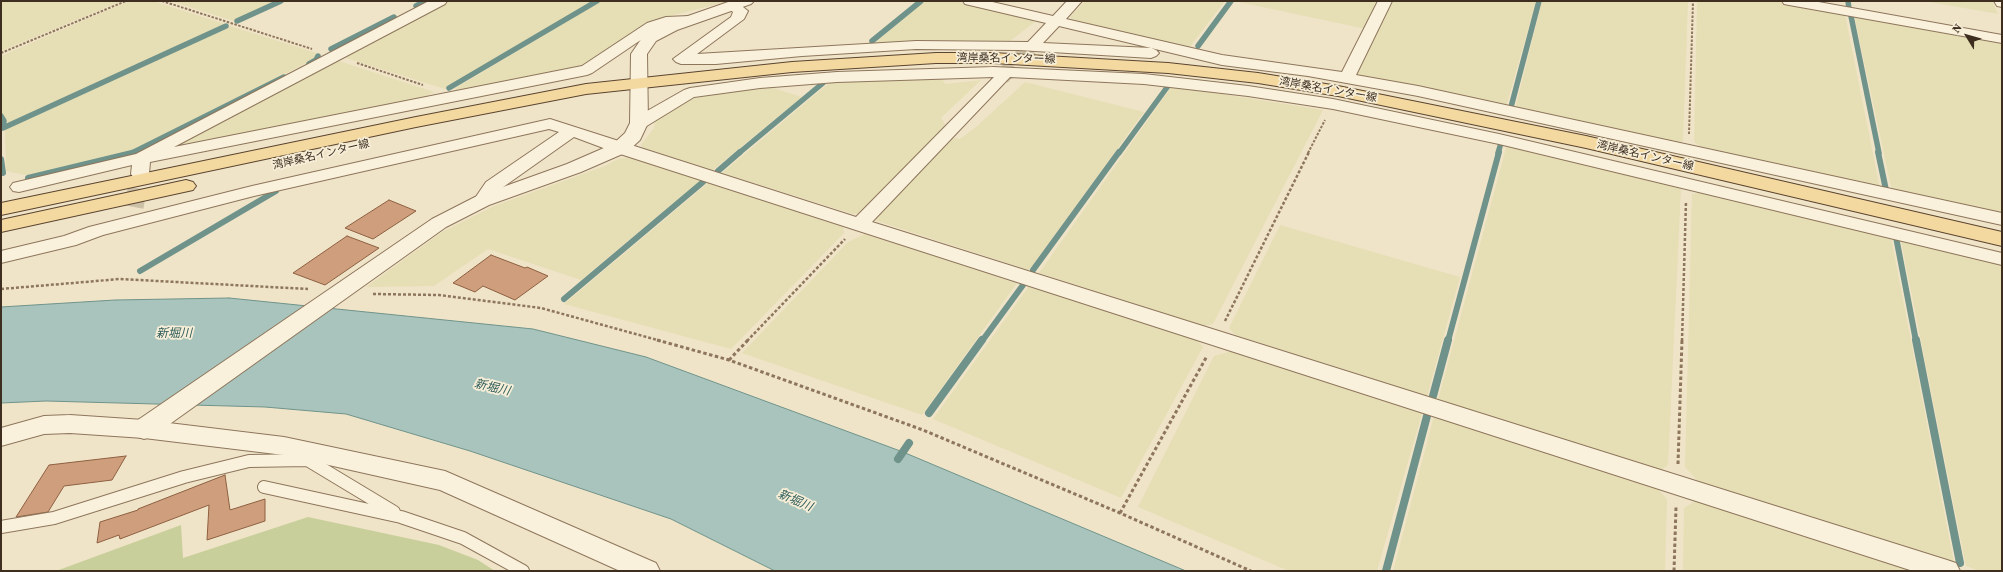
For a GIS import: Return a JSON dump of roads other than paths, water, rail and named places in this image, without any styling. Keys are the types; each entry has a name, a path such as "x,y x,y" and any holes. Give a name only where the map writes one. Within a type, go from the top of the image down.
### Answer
{"main road":[{"name":"湾岸桑名インター線","path":"1,209 523,100 586,89 640,82 792,67 951,58 1041,59 1118,64 1258,78 1338,91 1498,123 2002,239"},
{"name":"湾岸桑名インター線","path":"1,226 490,117 586,99 640,82"}],"street":[{"path":"141,166 158,148 440,1"},
{"path":"970,1 1222,60"},
{"path":"1035,43 1076,1"},
{"path":"1347,78 1385,1"},
{"path":"1789,1 2002,39"},
{"path":"144,429 335,294 439,223 482,201 574,168 620,148 633,136 639,123 639,54 650,38 670,27 740,3 741,11 737,19 681,59 716,59 802,51 893,46 963,45 1102,50 1222,60 1347,78 1440,96 2002,219"},
{"path":"18,187 141,166 454,95 588,70 652,26 666,21 690,20"},
{"path":"639,123 690,93 760,83 935,73 1021,72 1144,79 1248,91 1333,104 1499,138 2002,259"},
{"path":"860,224 1002,77"},
{"path":"1,257 69,241 96,231 133,214 252,191 550,124 599,138 620,148 1217,337 1677,486 1947,571"},
{"path":"482,201 492,186 571,131"},
{"path":"1,437 44,426 70,424 144,429 284,446 445,481 647,571"}],"lane":[{"path":"284,446 401,516"},
{"path":"1,527 54,518 184,476 249,461 307,460"},
{"path":"264,487 401,516 463,538 523,571"}],"water":[{"name":"新堀川","path":"229,298 533,329 646,357 903,452 1186,571 775,571 671,519 470,451 346,414 265,407 46,401 1,403 1,307 115,300"}],"waterway":[{"path":"237,21 281,1"},
{"path":"416,6 425,1"},
{"path":"449,88 597,1"},
{"path":"872,41 921,1"},
{"path":"1198,46 1231,1"},
{"path":"1511,107 1539,1"},
{"path":"1848,1 1849,9"},
{"path":"1851,16 1879,153"},
{"path":"331,49 394,17"},
{"path":"1,116 4,121 3,128 226,26"},
{"path":"309,64 316,60 318,56"},
{"path":"132,153 284,77"},
{"path":"739,153 823,83"},
{"path":"1119,153 1168,86"},
{"path":"1498,153 1501,143"},
{"path":"718,171 740,152"},
{"path":"1033,270 1119,152"},
{"path":"1448,341 1499,152"},
{"path":"1878,152 1886,190"},
{"path":"28,178 132,153"},
{"path":"1,159 3,173"},
{"path":"564,299 703,182"},
{"path":"140,271 276,191"},
{"path":"1896,237 1916,341"},
{"path":"982,341 1023,285"},
{"path":"929,413 982,340"},
{"path":"1433,396 1448,340"},
{"path":"1916,340 1960,563"},
{"path":"1386,571 1427,416"},
{"path":"898,459 909,443"}],"tunnel":[{"path":"1002,77 1035,43"},
{"path":"134,207 140,174"}]}
